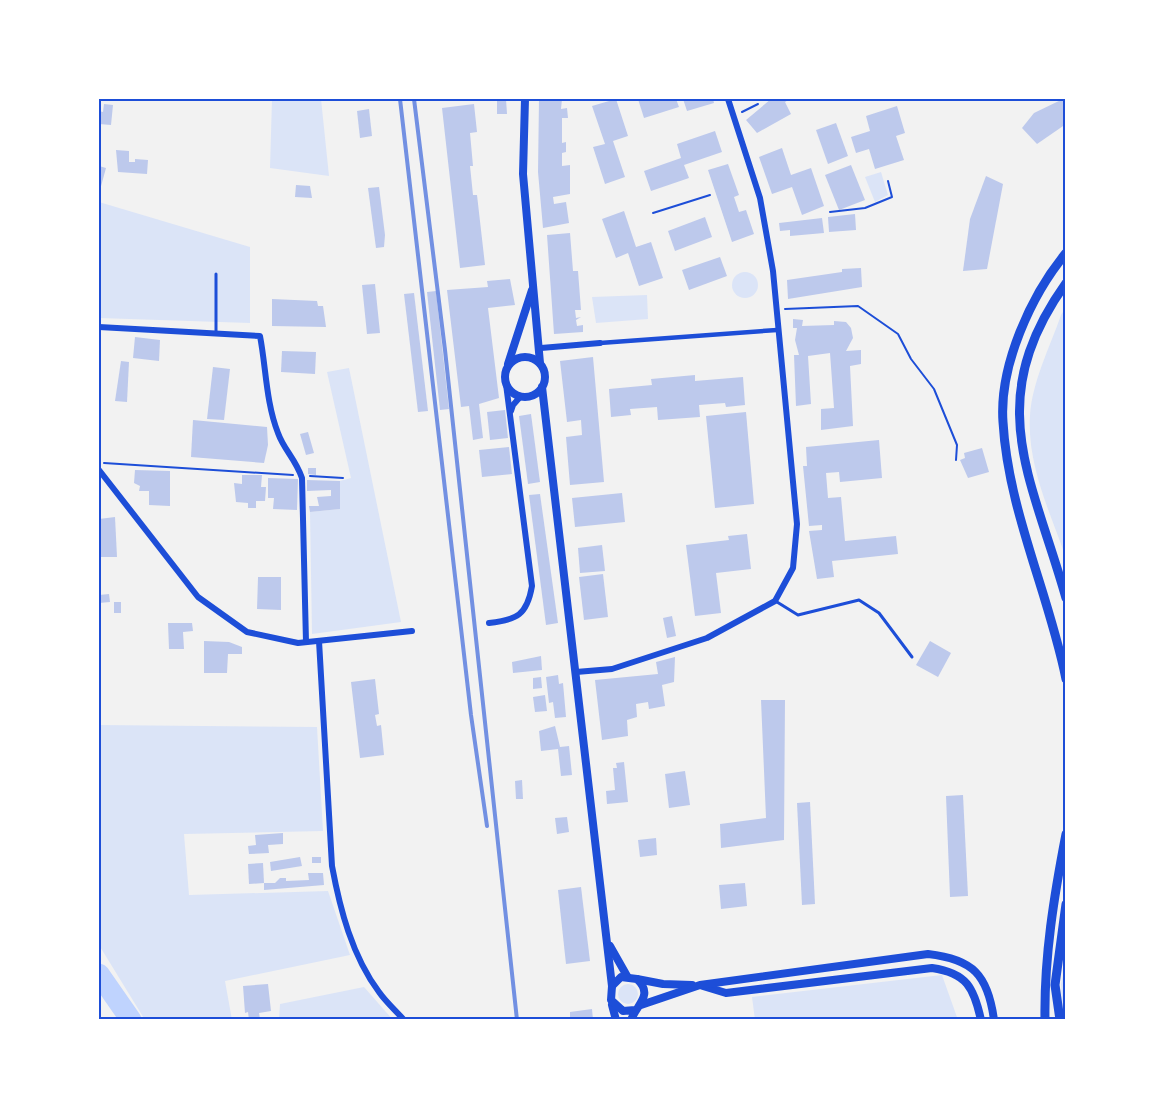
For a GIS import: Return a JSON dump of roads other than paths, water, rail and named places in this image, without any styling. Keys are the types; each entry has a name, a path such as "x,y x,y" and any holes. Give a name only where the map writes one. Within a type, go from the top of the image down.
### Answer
{"main road":[{"path":"1066,254 1025,318 1003,394 1002,421 1011,479 1066,679"},
{"path":"1066,283 1042,323 1029,357 1019,402 1018,428 1026,473 1066,597"},
{"path":"1045,1020 1044,977 1056,882 1066,834"},
{"path":"1059,1020 1055,985 1066,904"}],"street":[{"path":"525,99 523,174 541,348 540,363 545,375 542,387 608,940 611,1000 616,1020"},
{"path":"576,672 612,669 707,638 775,601 793,568 797,524 773,272 760,198 728,99"},
{"path":"489,623 508,621 523,611 529,602 532,586 510,418 506,369 533,285"},
{"path":"99,327 260,336 278,435 297,461 301,476 306,642"},
{"path":"541,348 777,330"},
{"path":"506,369 515,359 522,357 535,359 540,363"},
{"path":"506,384 509,390 521,396 531,395 542,387"},
{"path":"531,395 545,414"},
{"path":"510,418 513,405 521,396"},
{"path":"99,470 198,597 247,632 306,642 412,631"},
{"path":"319,641 332,866 339,899 353,945 378,992 404,1020"},
{"path":"608,940 627,976"},
{"path":"611,1000 623,1011 638,1008 663,996 700,985 928,954 951,956 968,963 984,982 994,1020"},
{"path":"612,986 615,981 627,976 663,984 700,985 726,993 932,968 950,971 962,978 971,988 981,1020"},
{"path":"631,1020 645,992 637,979"}],"lane":[{"path":"216,274 216,333"},
{"path":"775,601 798,615 859,600 879,613 912,657"}],"waterway":[{"path":"99,974 131,1020"}],"railway":[{"path":"400,99 471,715 487,826"},
{"path":"414,99 445,350 517,1020"}]}
